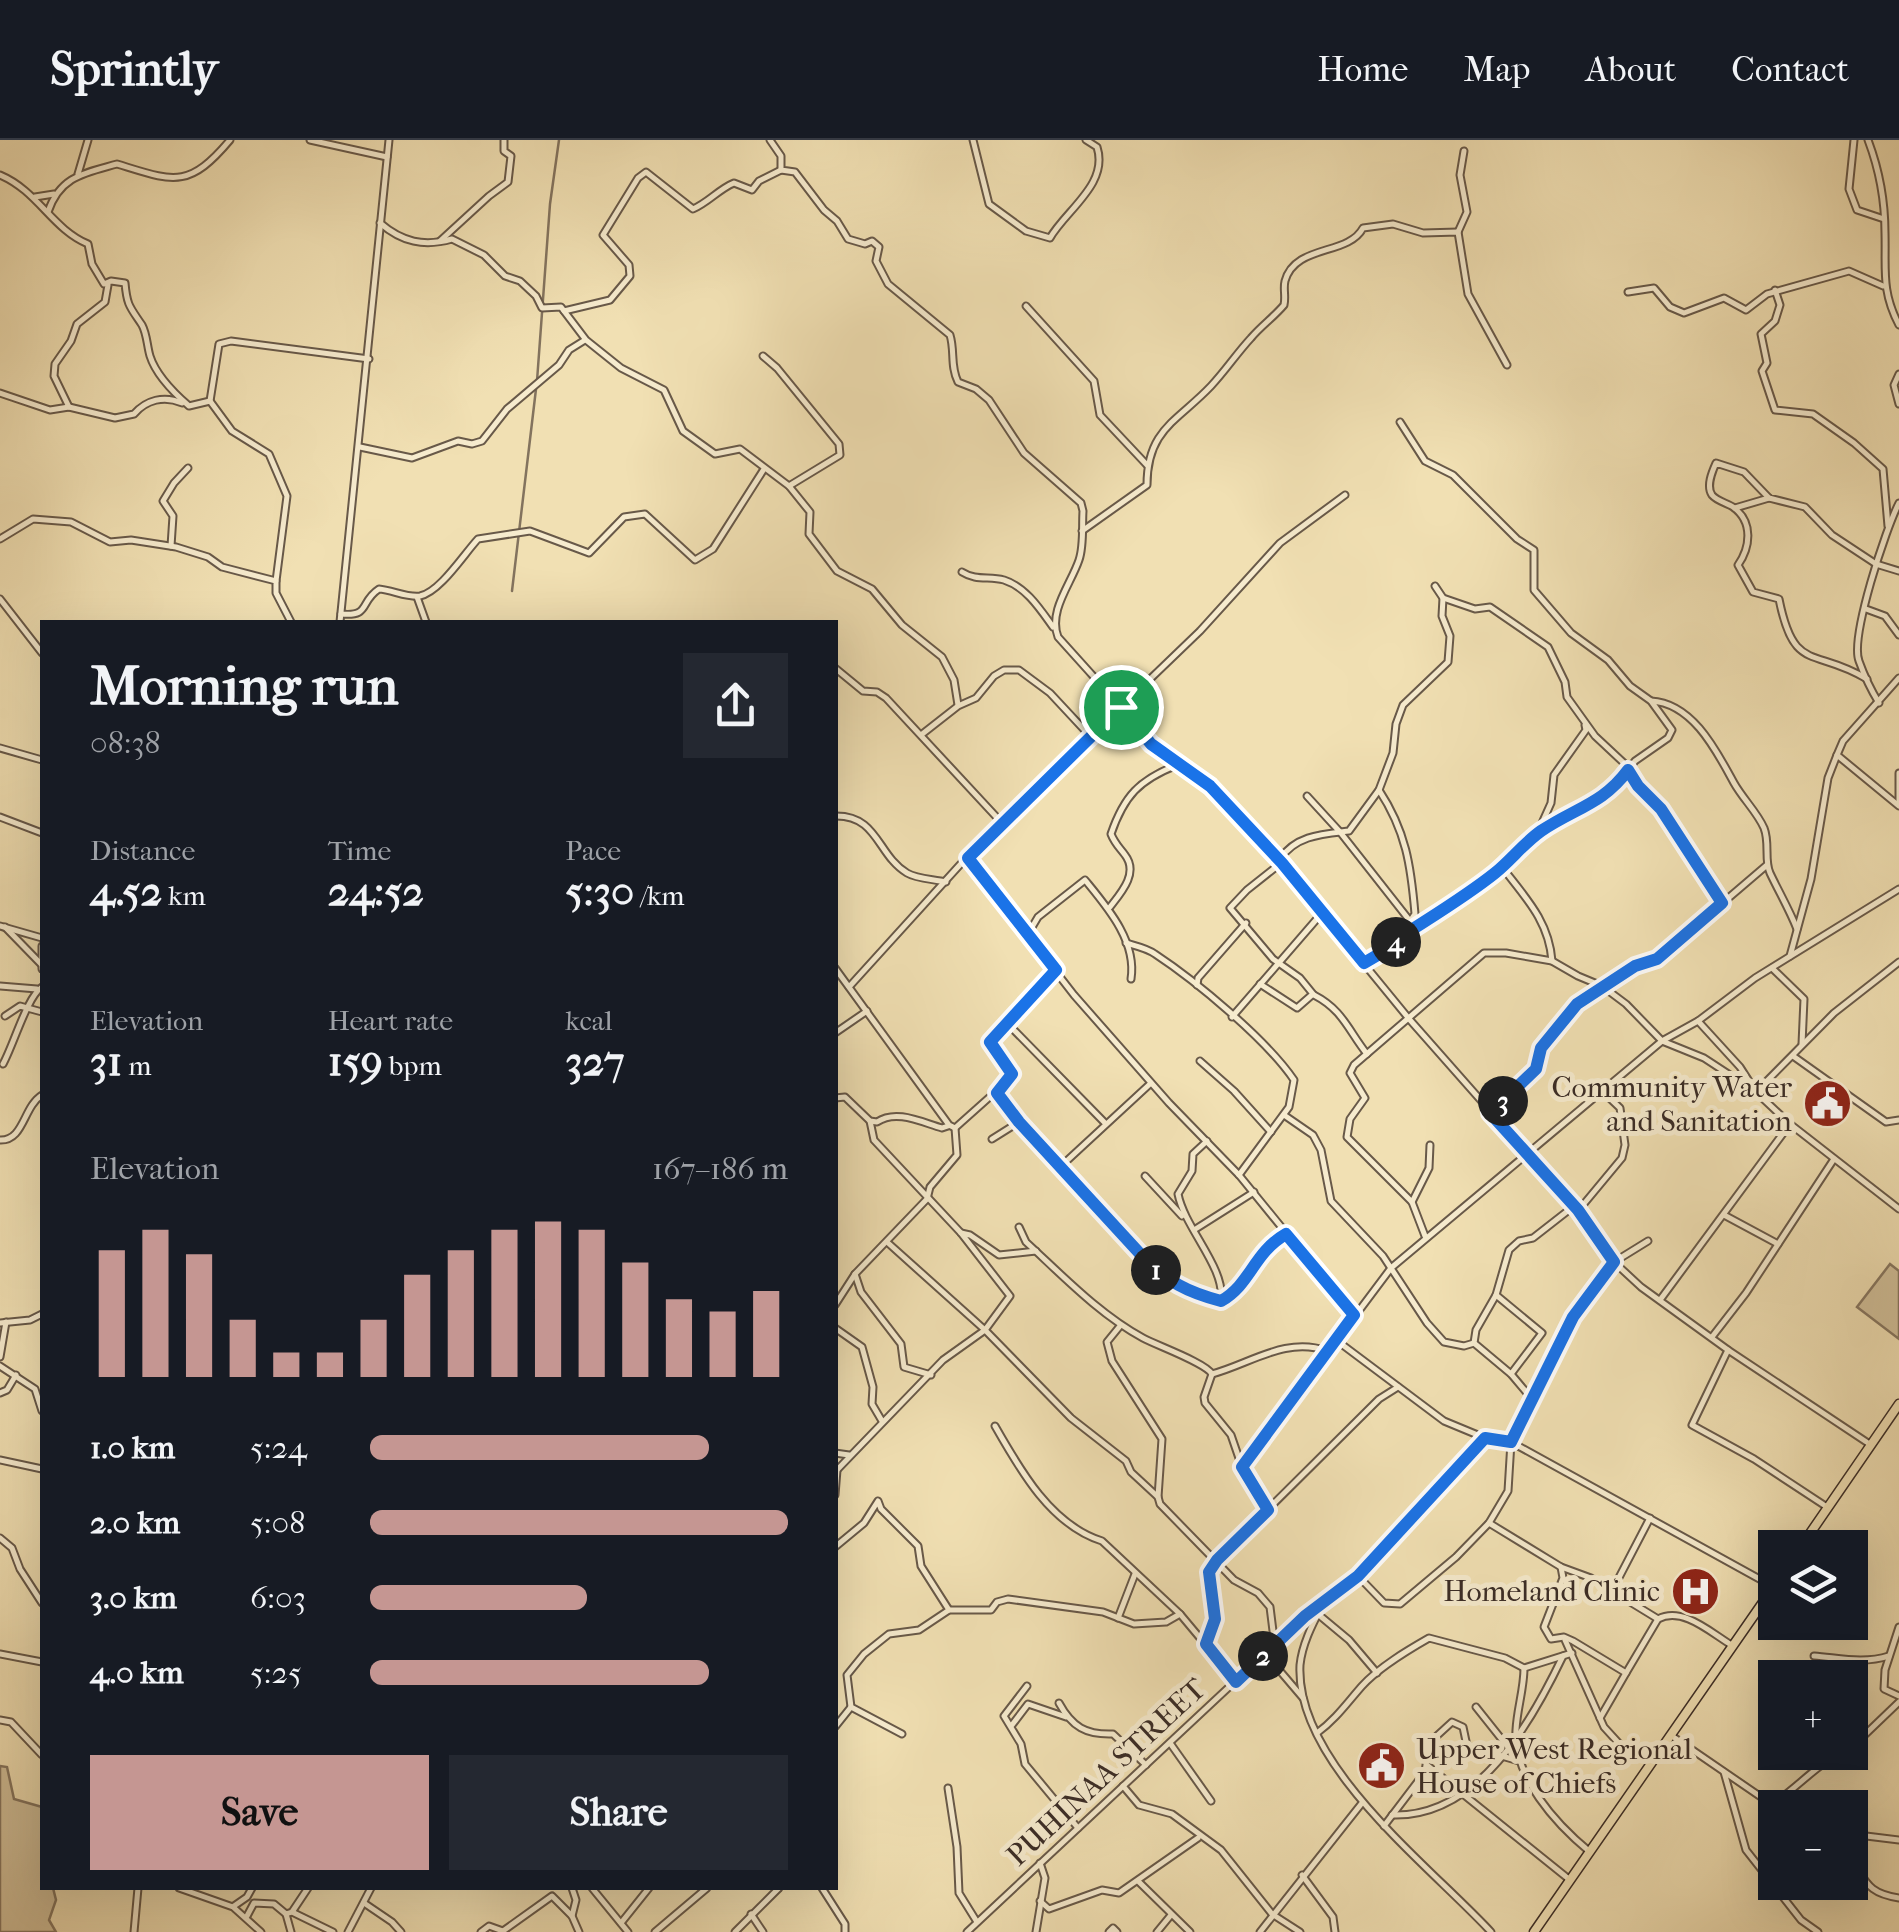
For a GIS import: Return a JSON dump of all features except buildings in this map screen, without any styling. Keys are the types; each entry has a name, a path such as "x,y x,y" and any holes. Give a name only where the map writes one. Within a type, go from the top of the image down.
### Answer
{"main road":[{"path":"1812,1530 1899,1404"},
{"path":"1534,1932 1758,1609"}],"street":[{"path":"48,212 54,194 78,174 88,140"},
{"path":"78,174 98,172 117,164 166,180 188,176 203,168 230,140"},
{"path":"340,620 389,140"},
{"path":"438,243 508,182 511,156 504,150 504,140"},
{"path":"770,140 780,156 781,170"},
{"path":"974,140 988,204 1026,232 1050,238 1059,222 1084,200 1100,162 1097,148 1086,140"},
{"path":"1854,140 1850,189 1856,210 1884,220"},
{"path":"1868,140 1877,163 1884,220 1883,286 1899,325"},
{"path":"315,141 387,158"},
{"path":"1464,151 1460,175 1468,212 1458,232 1468,294 1508,365"},
{"path":"564,311 614,297 630,276 629,265 603,235 638,178 646,172 694,209 734,183 752,190 781,170 795,172 824,210 837,220 848,239 866,244 872,241 879,247 876,261 888,284 950,335 958,382 989,400 1024,453 1080,503 1081,557 1064,592 1054,626"},
{"path":"0,175 35,196 56,224 88,244 92,264 108,284 105,302 77,324 55,364 54,376 70,407"},
{"path":"35,196 54,194"},
{"path":"380,223 407,241 438,243 452,239 484,255 505,276 520,282 536,296 542,308 556,305 564,311 586,340 621,368 664,390 683,430 704,446 715,454 740,449 788,486 810,512 809,534 837,571 872,590 902,625 942,657 954,680 958,706"},
{"path":"1082,531 1104,518 1117,503 1147,486 1147,466 1159,437 1177,414 1200,398 1284,304 1284,284 1294,267 1317,252 1353,242 1369,226 1393,224 1423,233 1458,232"},
{"path":"1628,292 1654,288 1670,307 1684,314 1724,298 1746,310 1775,290 1849,270 1883,286"},
{"path":"108,284 125,283 127,303 140,323 156,369 189,406"},
{"path":"1775,290 1780,305 1774,321 1760,334 1767,363 1762,371 1768,396 1775,410 1813,414 1883,469 1888,526"},
{"path":"1026,306 1094,382 1100,415 1147,466"},
{"path":"360,447 412,458 458,442 482,441 507,409 559,366 569,350 586,340"},
{"path":"290,620 276,593 287,496 268,454 232,432 210,401 219,344 231,342 369,359"},
{"path":"762,356 777,368 839,444 840,455 788,486"},
{"path":"1899,374 1894,385 1899,404"},
{"path":"0,394 50,410 70,407 115,418 134,414 143,404 157,400 174,399 189,406 210,401"},
{"path":"1399,938 1502,867 1537,834 1581,806 1601,800 1635,761 1668,738 1672,730 1650,701 1630,686 1608,660 1571,633 1534,590 1534,550 1517,539 1452,475 1425,461 1400,422"},
{"path":"1769,498 1744,472 1716,463 1710,488 1713,496 1735,508 1750,539 1738,565 1753,592 1778,599 1792,644 1805,655 1846,666 1867,679"},
{"path":"172,546 174,516 163,501 188,468"},
{"path":"341,614 363,611 370,595 380,590 417,597 431,591 478,539 530,531 590,553 624,517 644,514 696,560 713,549 764,468"},
{"path":"849,987 968,858 1200,630 1280,543 1345,495"},
{"path":"1735,508 1769,498 1805,507 1832,534 1876,564 1899,571"},
{"path":"1879,703 1858,659 1859,630 1888,526 1899,504"},
{"path":"0,540 33,519 71,522 110,542 131,540 172,546 208,557 222,567 276,581"},
{"path":"962,572 971,578 1004,580 1032,598 1058,637 1151,744 1210,786 1280,862 1410,1020 1576,1208 1614,1262 1728,1350 1870,1445"},
{"path":"1367,1054 1333,1005 1313,994 1300,978 1279,963 1230,908 1300,840 1352,829 1379,790 1393,752 1403,705 1448,662 1452,650 1442,616 1443,598 1435,586"},
{"path":"417,597 425,620"},
{"path":"1443,598 1475,609 1490,607 1548,648 1567,696 1584,722 1661,809 1722,903"},
{"path":"0,599 40,650"},
{"path":"1866,609 1885,616 1899,636"},
{"path":"921,735 958,706 976,698 994,676 1004,670 1019,670 1050,693 1091,738"},
{"path":"838,671 863,692 877,692 886,698 1002,823"},
{"path":"1789,958 1812,879 1828,778 1837,755 1843,741 1899,678"},
{"path":"1650,701 1660,701 1685,715 1703,732 1730,770 1734,783 1763,826 1768,839 1768,865 1797,929"},
{"path":"1537,834 1550,803 1554,774 1586,730 1584,722"},
{"path":"0,748 40,759"},
{"path":"1837,755 1899,805"},
{"path":"1110,908 1128,884 1130,868 1128,858 1111,834 1121,805 1150,776 1178,766"},
{"path":"1899,774 1899,805"},
{"path":"1364,963 1393,946 1415,914 1407,850 1398,819 1379,790"},
{"path":"1306,796 1340,832 1410,922"},
{"path":"838,816 852,816 866,826 904,872 946,882"},
{"path":"0,817 40,832"},
{"path":"968,858 1151,1083 1254,1192 1354,1315"},
{"path":"1490,1113 1536,1069 1541,1048 1577,1004 1635,966 1657,959 1768,865"},
{"path":"1502,867 1536,909 1550,941 1552,961"},
{"path":"1028,934 1038,917 1084,880 1110,908 1126,943 1133,970 1131,979"},
{"path":"1242,1467 1391,1268 1425,1236 1662,1042 1899,889"},
{"path":"1232,1017 1322,912"},
{"path":"1197,985 1198,978 1246,923"},
{"path":"2,926 40,937"},
{"path":"2,926 40,965"},
{"path":"1126,943 1152,951 1197,985 1280,1060 1294,1080 1284,1115 1239,1175"},
{"path":"1425,1236 1412,1202 1347,1137 1350,1119 1364,1098 1350,1072 1484,953 1506,952 1552,961 1602,986 1626,1004 1662,1042 1704,1058 1756,1092 1790,1124 1899,1209"},
{"path":"1756,1092 1834,1013 1899,962"},
{"path":"1772,968 1804,999 1802,1044"},
{"path":"870,1121 900,1116 942,1128 952,1126 997,1093 1012,1074 990,1042 1056,970"},
{"path":"838,972 952,1126 957,1155 930,1188 927,1199 855,1274 838,1300"},
{"path":"1260,984 1298,1008 1313,994"},
{"path":"0,986 40,988 4,1064"},
{"path":"5,1016 20,1006 40,1011"},
{"path":"838,1031 866,1011"},
{"path":"1698,1021 1740,1067 1756,1092"},
{"path":"1007,1023 1105,1123"},
{"path":"1792,1055 1886,1122 1899,1120"},
{"path":"1200,1061 1234,1091 1270,1132"},
{"path":"1060,1168 1151,1083"},
{"path":"1474,1343 1476,1330 1496,1295 1508,1250 1576,1208 1622,1158 1625,1145 1620,1108 1600,1090"},
{"path":"997,1093 1060,1168 1164,1279 1186,1292 1221,1301"},
{"path":"838,1097 845,1096 870,1121 874,1140 961,1233 1010,1296 985,1330 943,1360 838,1468"},
{"path":"0,1140 16,1136 28,1107 40,1097"},
{"path":"1284,1115 1313,1135 1321,1150 1331,1201 1364,1234 1428,1323 1444,1342 1464,1346 1474,1343"},
{"path":"992,1139 1019,1122"},
{"path":"1660,1300 1790,1124"},
{"path":"1182,1216 1178,1194 1192,1171 1194,1154 1207,1140"},
{"path":"1412,1202 1429,1168 1430,1145"},
{"path":"1712,1337 1746,1293 1834,1159"},
{"path":"1145,1176 1194,1230 1224,1286 1221,1301"},
{"path":"1194,1230 1254,1192"},
{"path":"1722,1214 1778,1244"},
{"path":"1019,1228 1026,1242 1120,1326 1189,1361 1203,1364 1212,1374"},
{"path":"961,1233 970,1234 999,1255 1036,1251"},
{"path":"1221,1301 1241,1286 1261,1252 1286,1234"},
{"path":"887,1242 985,1330 1031,1381 1120,1455 1131,1472 1158,1497"},
{"path":"1358,1576 1384,1603 1400,1604 1490,1523 1508,1492 1511,1442 1573,1317 1614,1262 1648,1242"},
{"path":"855,1274 861,1292 901,1344 904,1368 930,1375"},
{"path":"1496,1295 1542,1333 1512,1374"},
{"path":"0,1357 3,1323 40,1315"},
{"path":"1120,1326 1107,1342 1112,1361 1162,1440 1160,1504 1234,1580 1258,1593 1270,1607 1273,1631 1279,1640"},
{"path":"838,1330 862,1346 873,1388 872,1404 882,1422"},
{"path":"1336,1340 1444,1422 1485,1438 1511,1442 1758,1577"},
{"path":"1474,1343 1512,1374 1532,1399"},
{"path":"1268,1510 1242,1467 1232,1434 1206,1403 1204,1397 1212,1374 1265,1352 1304,1345 1328,1351"},
{"path":"1728,1350 1692,1425 1754,1459 1827,1508"},
{"path":"0,1366 35,1390 40,1405"},
{"path":"0,1393 7,1390 16,1375"},
{"path":"1206,1644 1215,1619 1209,1572 1217,1560 1379,1399 1398,1387"},
{"path":"995,1426 1038,1493 1066,1520 1102,1541 1180,1614 1236,1682"},
{"name":"PUHINAA STREET","path":"967,1932 1279,1640 1358,1576 1485,1438"},
{"path":"838,1453 849,1454"},
{"path":"0,1460 40,1469"},
{"path":"838,1544 864,1522 878,1501 880,1509 918,1546 921,1566 949,1610"},
{"path":"1612,1592 1650,1518"},
{"path":"1490,1523 1658,1619"},
{"path":"0,1538 12,1548 20,1570 40,1600"},
{"path":"1561,1567 1563,1578 1544,1627 1551,1640 1564,1637 1626,1673"},
{"path":"1118,1619 1135,1574"},
{"path":"838,1722 851,1707 846,1675 864,1654 889,1634 919,1630 949,1610 992,1610 997,1602 1008,1599 1103,1612 1134,1624 1166,1622 1180,1614"},
{"path":"1321,1606 1306,1638 1300,1664 1304,1700 1317,1733 1362,1803 1491,1932"},
{"path":"1600,1720 1658,1619 1670,1613 1682,1615 1733,1646"},
{"path":"1319,1616 1349,1640 1377,1672"},
{"path":"1868,1731 1899,1699 1884,1689 1899,1627"},
{"path":"1564,1637 1600,1720 1625,1750 1656,1758"},
{"path":"1317,1733 1340,1715 1377,1672 1430,1638 1505,1658 1524,1668 1572,1652"},
{"path":"0,1654 40,1662"},
{"path":"1392,1815 1441,1804 1485,1778 1516,1738 1564,1655"},
{"path":"1814,1656 1871,1662 1889,1656"},
{"path":"1259,1660 1280,1670 1304,1700"},
{"path":"1519,1761 1516,1738 1524,1668"},
{"path":"838,1673 846,1675"},
{"path":"1027,1686 1004,1716 1021,1744 1025,1764 1078,1828"},
{"path":"1059,1703 1085,1732 1113,1734 1146,1765"},
{"path":"1011,1726 1028,1704 1069,1718"},
{"path":"851,1707 902,1734"},
{"path":"1476,1707 1519,1761 1538,1796 1570,1836 1590,1852"},
{"path":"0,1720 10,1722 40,1753"},
{"path":"1384,1826 1428,1766 1429,1743 1452,1722 1463,1728 1467,1746 1519,1761"},
{"path":"1671,1736 1758,1795"},
{"path":"1170,1743 1211,1801"},
{"path":"1428,1766 1570,1881"},
{"path":"1794,1790 1813,1770"},
{"path":"1724,1772 1746,1850 1801,1920 1818,1932"},
{"path":"1123,1786 1139,1805 1172,1814 1221,1850 1272,1914 1300,1932"},
{"path":"948,1788 959,1892 966,1910 977,1922"},
{"path":"1260,1932 1362,1803"},
{"path":"1868,1836 1899,1840"},
{"path":"1040,1901 1049,1910 1102,1890 1118,1893 1199,1837"},
{"path":"1036,1932 1045,1878 1040,1863"},
{"path":"1302,1875 1333,1917 1335,1932"},
{"path":"1138,1881 1190,1932"},
{"path":"1868,1886 1899,1898"},
{"path":"134,1932 138,1890"},
{"path":"185,1890 233,1907 261,1932"},
{"path":"233,1907 251,1890"},
{"path":"291,1932 289,1913 306,1890"},
{"path":"348,1932 370,1890"},
{"path":"572,1916 576,1900 573,1890"},
{"path":"594,1890 628,1932"},
{"path":"621,1923 647,1890"},
{"path":"656,1932 704,1890"},
{"path":"735,1932 777,1890"},
{"path":"823,1890 845,1932"},
{"path":"481,1932 489,1926 503,1931 552,1896 572,1916 579,1932"},
{"path":"246,1916 254,1903 274,1904 333,1932"},
{"path":"364,1903 401,1932"},
{"path":"751,1914 763,1932"},
{"path":"1157,1932 1170,1915"},
{"path":"1109,1932 1113,1928 1117,1932"}],"shaded area":[{"path":"1890,1264 1899,1271 1899,1339 1857,1307"},
{"path":"0,1766 7,1767 14,1799 40,1806 40,1890 54,1890 56,1900 49,1920 56,1932 0,1932"}],"waterway":[{"path":"537,381 550,204 559,140"},
{"path":"512,591 536,389"}],"place":[{"name":"Community Water and Sanitation","path":"1827,1104"},
{"name":"Homeland Clinic","path":"1695,1591"},
{"name":"Upper West Regional House of Chiefs","path":"1381,1766"}],"route":[{"path":"1121,707 1151,744 1210,786 1282,863 1364,963 1494,874 1537,834 1581,806 1601,800 1628,770 1661,809 1722,903 1657,959 1635,966 1577,1004 1541,1048 1536,1069 1490,1113 1578,1210 1614,1262 1573,1317 1511,1442 1485,1438 1358,1576 1305,1616 1236,1682 1206,1644 1215,1619 1209,1572 1268,1510 1242,1467 1354,1315 1286,1234 1261,1252 1241,1286 1229,1297 1221,1301 1186,1292 1164,1279 1019,1122 997,1093 1012,1074 990,1042 1056,970 968,858 1121,707"}]}
